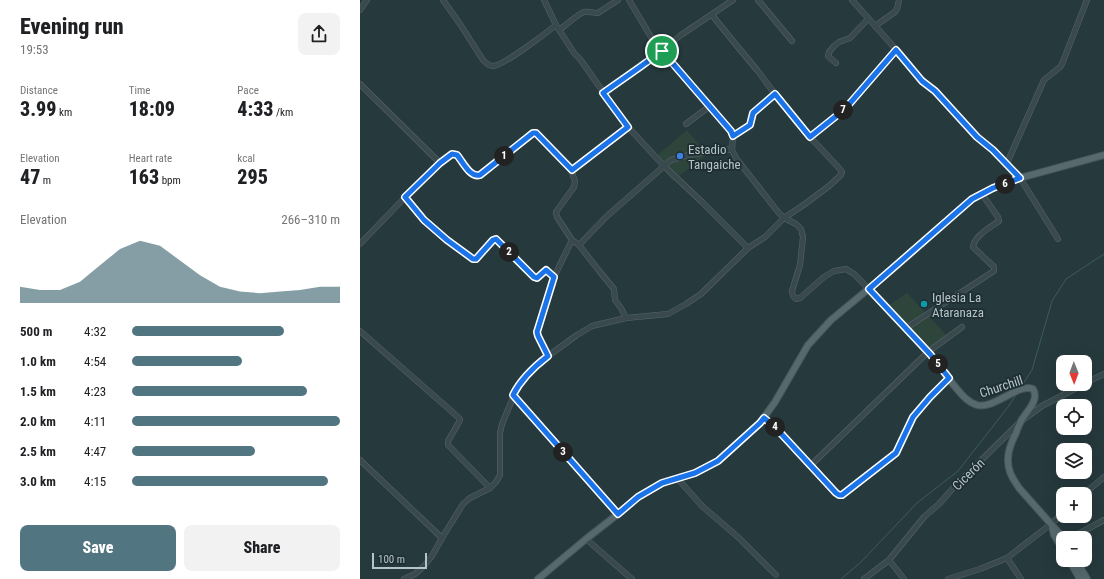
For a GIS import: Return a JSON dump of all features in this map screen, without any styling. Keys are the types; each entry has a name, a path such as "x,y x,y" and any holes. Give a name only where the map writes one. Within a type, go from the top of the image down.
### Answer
{"main road":[{"path":"538,579 638,497 650,489 662,483 695,473 718,461 760,423 775,402 808,345 831,320 869,289 972,199 993,188 1020,178 1104,155"},
{"name":"Churchill","path":"869,289 928,352 961,393 972,404 980,406 988,405 1026,388 1029,387 1033,389 1036,394 1035,399 1020,422"},
{"path":"1020,422 1009,448 1009,471 1019,488 1057,531"},
{"path":"1051,524 1056,538"},
{"path":"1073,567 1080,579"},
{"path":"1080,567 1087,579"}],"street":[{"path":"360,10 366,0"},
{"path":"443,0 483,60 488,65 492,66 505,61 536,40 583,12 598,13 618,0"},
{"path":"544,0 557,28 628,127 664,166 748,248"},
{"path":"630,0 657,47 731,131 733,136 732,150 736,158 778,212 784,218 796,224 801,229 803,237 800,265 792,291 793,296 796,299 800,298 824,277 834,271 846,269 854,274 869,289"},
{"path":"603,93 662,51 681,35 733,0"},
{"path":"758,0 792,41"},
{"path":"852,0 922,81 935,91 977,137 1007,163 1020,178 1058,239"},
{"path":"875,26 896,12 898,0"},
{"path":"1007,163 1044,80 1060,68 1062,64 1087,0"},
{"path":"404,579 415,574 432,556 462,504 470,498 490,488 496,482 500,475 500,433 502,424 517,388 537,364 577,334 592,326 626,318 668,314 686,304 702,294 748,248 765,237 784,218 829,186 841,175 842,172 839,168 810,137 712,15"},
{"path":"836,63 828,56 829,52 839,42 850,38 868,18"},
{"path":"810,137 845,109 896,50"},
{"path":"360,84 440,163"},
{"path":"733,136 750,125 753,113 775,94"},
{"path":"686,124 710,106"},
{"path":"572,170 628,127"},
{"path":"360,244 405,197 440,163 452,154 456,154 471,174 476,176 480,175 533,133 536,133 572,170 575,181 575,184 557,210 556,215 572,240 579,245 614,289 615,300 626,318"},
{"path":"579,245 606,217 671,160 722,149 732,150"},
{"path":"906,328 994,271 994,267 973,247 973,244 977,238 999,221 998,217 982,194"},
{"path":"405,197 424,220 447,240 473,259 476,259 493,240 496,239 534,277 537,278 546,270 554,277"},
{"path":"548,356 537,332 554,277 572,240"},
{"path":"810,466 928,352 962,327"},
{"path":"360,332 460,419 448,441 448,445 490,488"},
{"name":"Cicerón","path":"1092,380 1104,374"},
{"path":"764,418 775,427 836,493 842,495 896,453 913,417 949,378"},
{"name":"Cicerón","path":"864,579 889,560 924,517 939,504 955,486 1020,422 1042,406 1071,391"},
{"path":"513,395 618,514"},
{"path":"360,460 442,538"},
{"path":"1092,487 1104,477"},
{"path":"677,478 703,507 738,537 776,576"},
{"path":"948,579 980,569 1007,558 1056,519"},
{"path":"1085,531 1103,522"},
{"path":"586,539 632,579"},
{"path":"1007,558 1020,579"},
{"path":"889,560 904,579"}],"green space":[{"path":"687,130 707,154 673,181 654,158"},
{"path":"907,293 950,339 933,352 889,305"}],"waterway":[{"path":"1021,387 1032,370 1052,301 1066,279 1104,254"},
{"path":"841,579 860,563 917,503 958,471 1016,395"}],"place":[{"name":"Estadio Tangaiche","path":"680,156"},
{"name":"Iglesia La Ataranaza","path":"924,304"}],"route":[{"path":"896,50 922,81 935,91 977,137 1007,163 1020,178 993,188 972,199 869,289 930,354 949,378 913,417 896,453 842,495 836,493 775,427 764,418 718,461 695,473 662,483 650,489 618,514 513,395 522,381 537,364 548,356 537,332 554,277 548,270 545,270 537,278 534,277 496,239 493,240 476,259 473,259 447,240 424,220 405,197 440,163 452,154 457,155 471,174 478,176 533,133 536,133 572,170 628,127 603,93 662,51 731,131 733,136 750,125 753,113 775,94 810,137 845,109 896,50"}]}
